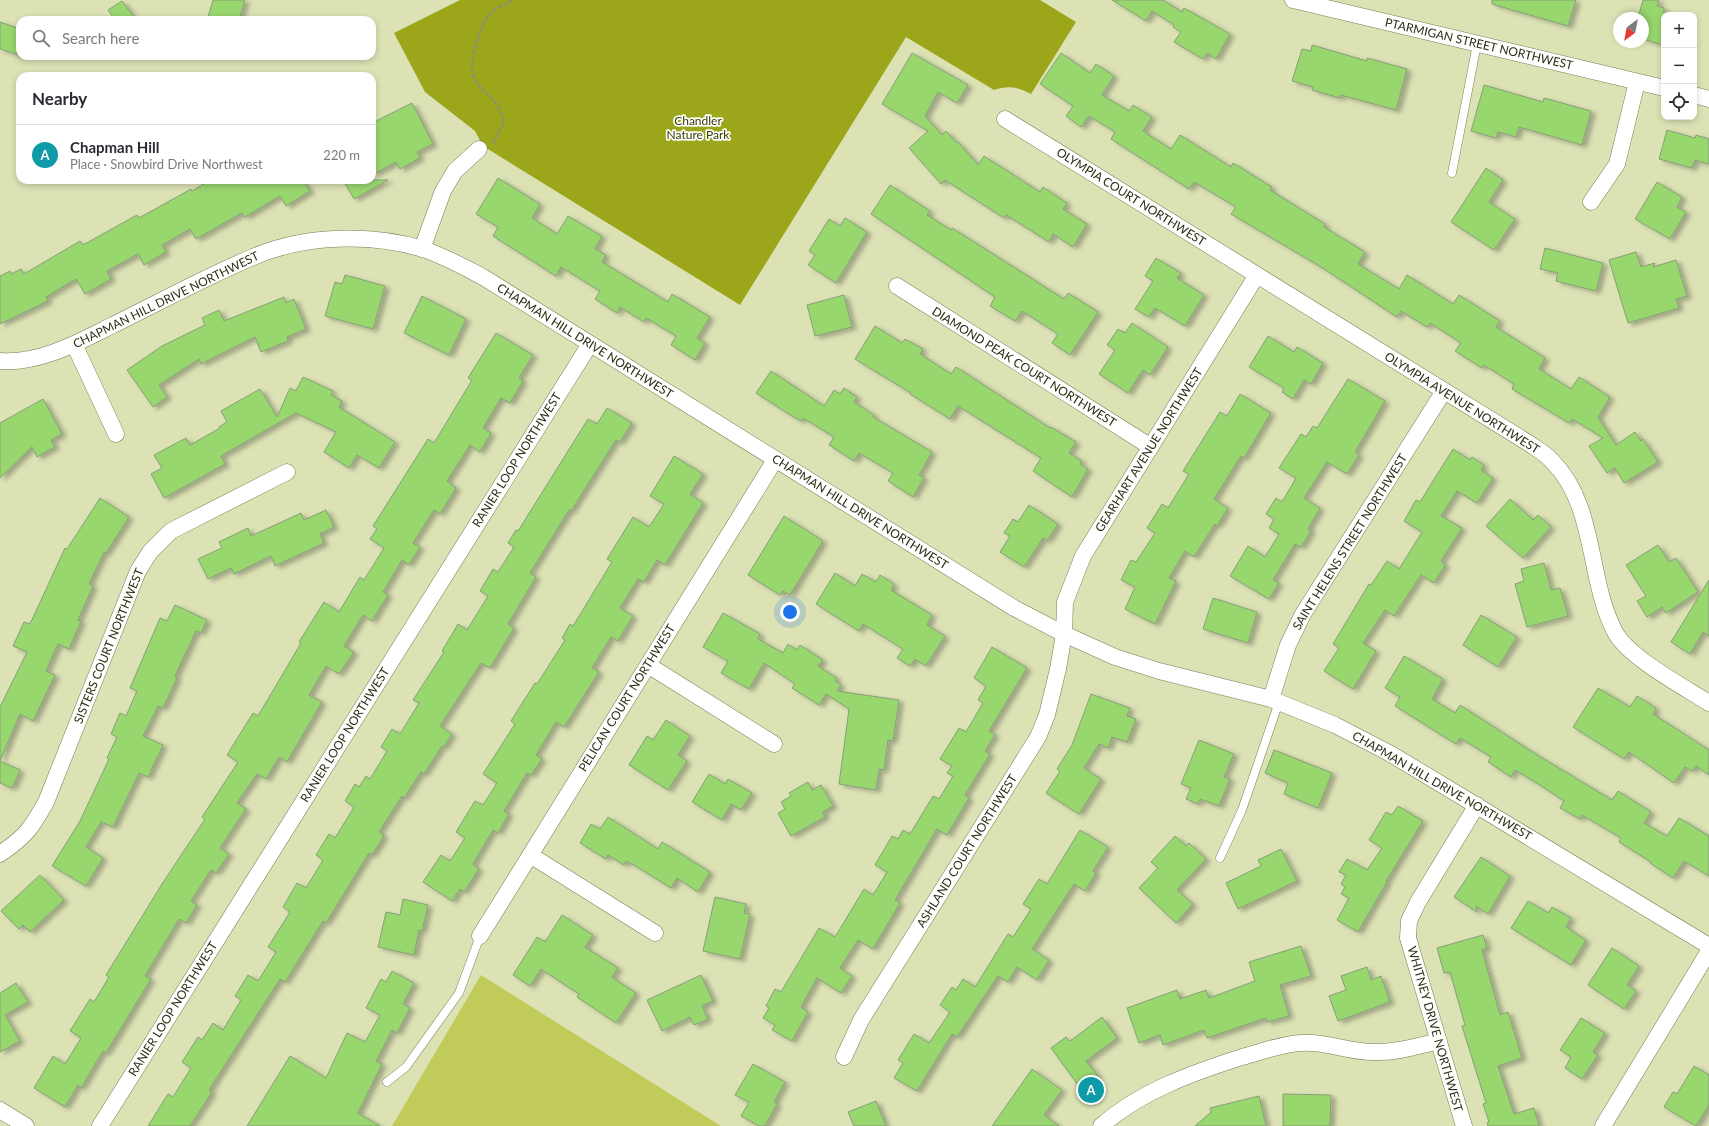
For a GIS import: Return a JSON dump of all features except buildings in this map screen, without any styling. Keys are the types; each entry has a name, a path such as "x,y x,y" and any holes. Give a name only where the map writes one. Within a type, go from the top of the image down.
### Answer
{"street":[{"name":"PTARMIGAN STREET NORTHWEST","path":"1293,0 1661,87"},
{"path":"1591,202 1617,164 1637,82"},
{"path":"1697,97 1709,99"},
{"name":"OLYMPIA COURT NORTHWEST","path":"1005,119 1257,275"},
{"path":"422,249 443,191 455,171 479,149"},
{"name":"CHAPMAN HILL DRIVE NORTHWEST","path":"0,361 38,358 74,344 254,256 286,247 319,240 362,239 422,249 454,262 483,277 1014,608 1064,634 1115,657 1159,671 1275,700 1335,725 1391,754 1709,946"},
{"name":"OLYMPIA AVENUE NORTHWEST","path":"1257,275 1530,444 1552,461 1568,483 1579,504 1603,600 1616,634 1640,659 1709,703"},
{"name":"GEARHART AVENUE NORTHWEST","path":"1064,634 1065,602 1083,556 1257,275"},
{"name":"DIAMOND PEAK COURT NORTHWEST","path":"897,286 1151,446"},
{"path":"74,344 116,434"},
{"name":"RANIER LOOP NORTHWEST","path":"100,1126 590,344"},
{"name":"SAINT HELENS STREET NORTHWEST","path":"1275,700 1288,645 1303,614 1444,391"},
{"name":"PELICAN COURT NORTHWEST","path":"480,936 775,460"},
{"name":"SISTERS COURT NORTHWEST","path":"0,854 21,840 34,825 46,802 138,572 150,552 171,531 287,472"},
{"name":"ASHLAND COURT NORTHWEST","path":"844,1057 861,1020 1038,737 1052,698 1064,634"},
{"path":"648,665 774,744"},
{"name":"WHITNEY DRIVE NORTHWEST","path":"1464,1126 1408,938 1410,921 1418,902 1477,805"},
{"path":"530,855 655,933"},
{"path":"1603,1126 1709,951"},
{"path":"1101,1126 1142,1097 1171,1082 1265,1050 1300,1043 1325,1043 1372,1052 1394,1052 1439,1041"},
{"path":"0,1110 26,1126"}],"lane":[{"path":"1452,173 1477,44"},
{"path":"1220,858 1242,810 1275,700"},
{"path":"387,1082 406,1067 459,993 480,936"}],"path":[{"path":"479,149 493,144 504,123 502,110 474,77 473,53 479,34 490,14 514,0"}],"green space":[{"name":"Chandler Nature Park","path":"460,0 1040,0 1076,22 1031,94 1013,88 994,90 906,37 740,305 483,146 475,131 425,92 394,33"},
{"path":"481,975 721,1126 392,1126"}],"place":[{"name":"Chapman Hill","path":"1091,1090"}]}
